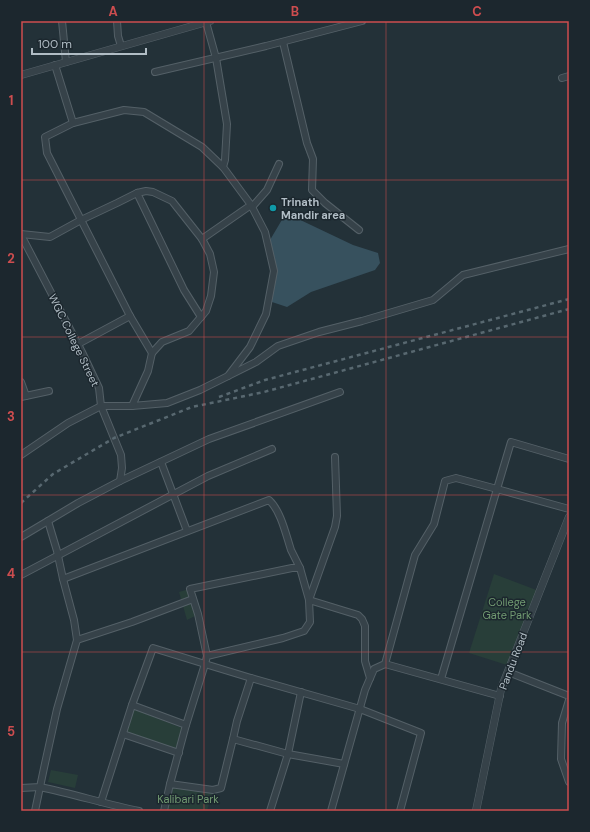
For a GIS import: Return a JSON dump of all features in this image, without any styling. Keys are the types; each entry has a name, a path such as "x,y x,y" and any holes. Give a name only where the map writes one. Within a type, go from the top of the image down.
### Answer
{"street":[{"path":"62,21 66,62"},
{"path":"117,21 118,36 121,46"},
{"path":"155,72 283,42 362,21"},
{"path":"21,75 208,22 216,58 227,124 225,160 223,167"},
{"path":"283,42 307,143 313,158 312,190 324,203 359,230"},
{"path":"54,65 73,123"},
{"path":"562,78 569,76"},
{"path":"152,352 130,316 47,153 45,137 73,123 124,110 144,112 202,147 223,167 251,206 265,232 274,271 266,314 250,347 228,376"},
{"path":"202,239 251,206 267,190 279,164"},
{"path":"21,235 50,237 137,193 146,191 152,192 172,201 202,239 210,254 214,272 211,296 206,311 189,331 162,342 152,352 148,371 132,406"},
{"path":"137,193 184,290 201,317"},
{"name":"WGC College Street","path":"21,235 78,344 99,388 101,406 121,455 122,468 120,481"},
{"path":"21,455 68,423 101,406 167,404 200,390 256,362 278,346 319,332 433,300 463,275 569,249"},
{"path":"78,344 130,316"},
{"path":"21,382 23,396 49,390"},
{"path":"21,537 78,503 120,481 209,439 340,392"},
{"path":"441,679 511,442 569,459"},
{"path":"21,575 208,476 272,449"},
{"path":"309,600 335,527 337,516 335,457"},
{"path":"161,462 186,531"},
{"path":"385,664 415,555 434,524 445,481 456,478 569,509"},
{"path":"63,579 269,500 272,502 279,515 292,552 300,568 309,600 310,622 304,631 283,638 207,656"},
{"name":"Pandu Road","path":"476,811 500,696 569,517"},
{"path":"35,811 57,709 77,640 74,620 48,521"},
{"path":"164,811 186,725 207,656 198,614 190,589 292,568 300,568"},
{"path":"77,640 132,622 193,599"},
{"path":"309,600 358,615 362,619 365,626 365,661 370,678"},
{"path":"104,811 104,803 123,734 153,648 360,709 421,733 400,811"},
{"path":"331,811 365,690 374,669 385,664 500,696"},
{"path":"508,672 569,696"},
{"path":"170,784 213,790 221,788 237,721 251,678"},
{"path":"270,811 288,754 301,692"},
{"path":"569,700 562,723 561,758 569,782"},
{"path":"132,705 186,725"},
{"path":"123,734 179,753"},
{"path":"233,739 288,754 344,764"},
{"path":"21,788 40,788 65,792 139,811"}],"green space":[{"name":"College Gate Park","path":"494,574 539,591 510,666 469,653"},
{"path":"189,589 197,615 187,620 179,592"},
{"path":"133,709 182,728 176,748 127,732"},
{"path":"51,770 78,775 75,788 48,782"},
{"name":"Kalibari Park","path":"170,786 213,790 207,811 164,811"}],"water":[{"path":"292,216 353,245 378,253 380,263 375,270 311,292 287,307 272,302 273,271 270,240 283,218"}],"railway":[{"path":"219,397 265,380 569,299"},
{"path":"21,503 53,474 114,438 192,407 264,392 569,309"}],"place":[{"name":"Trinath Mandir area","path":"273,208"}]}
